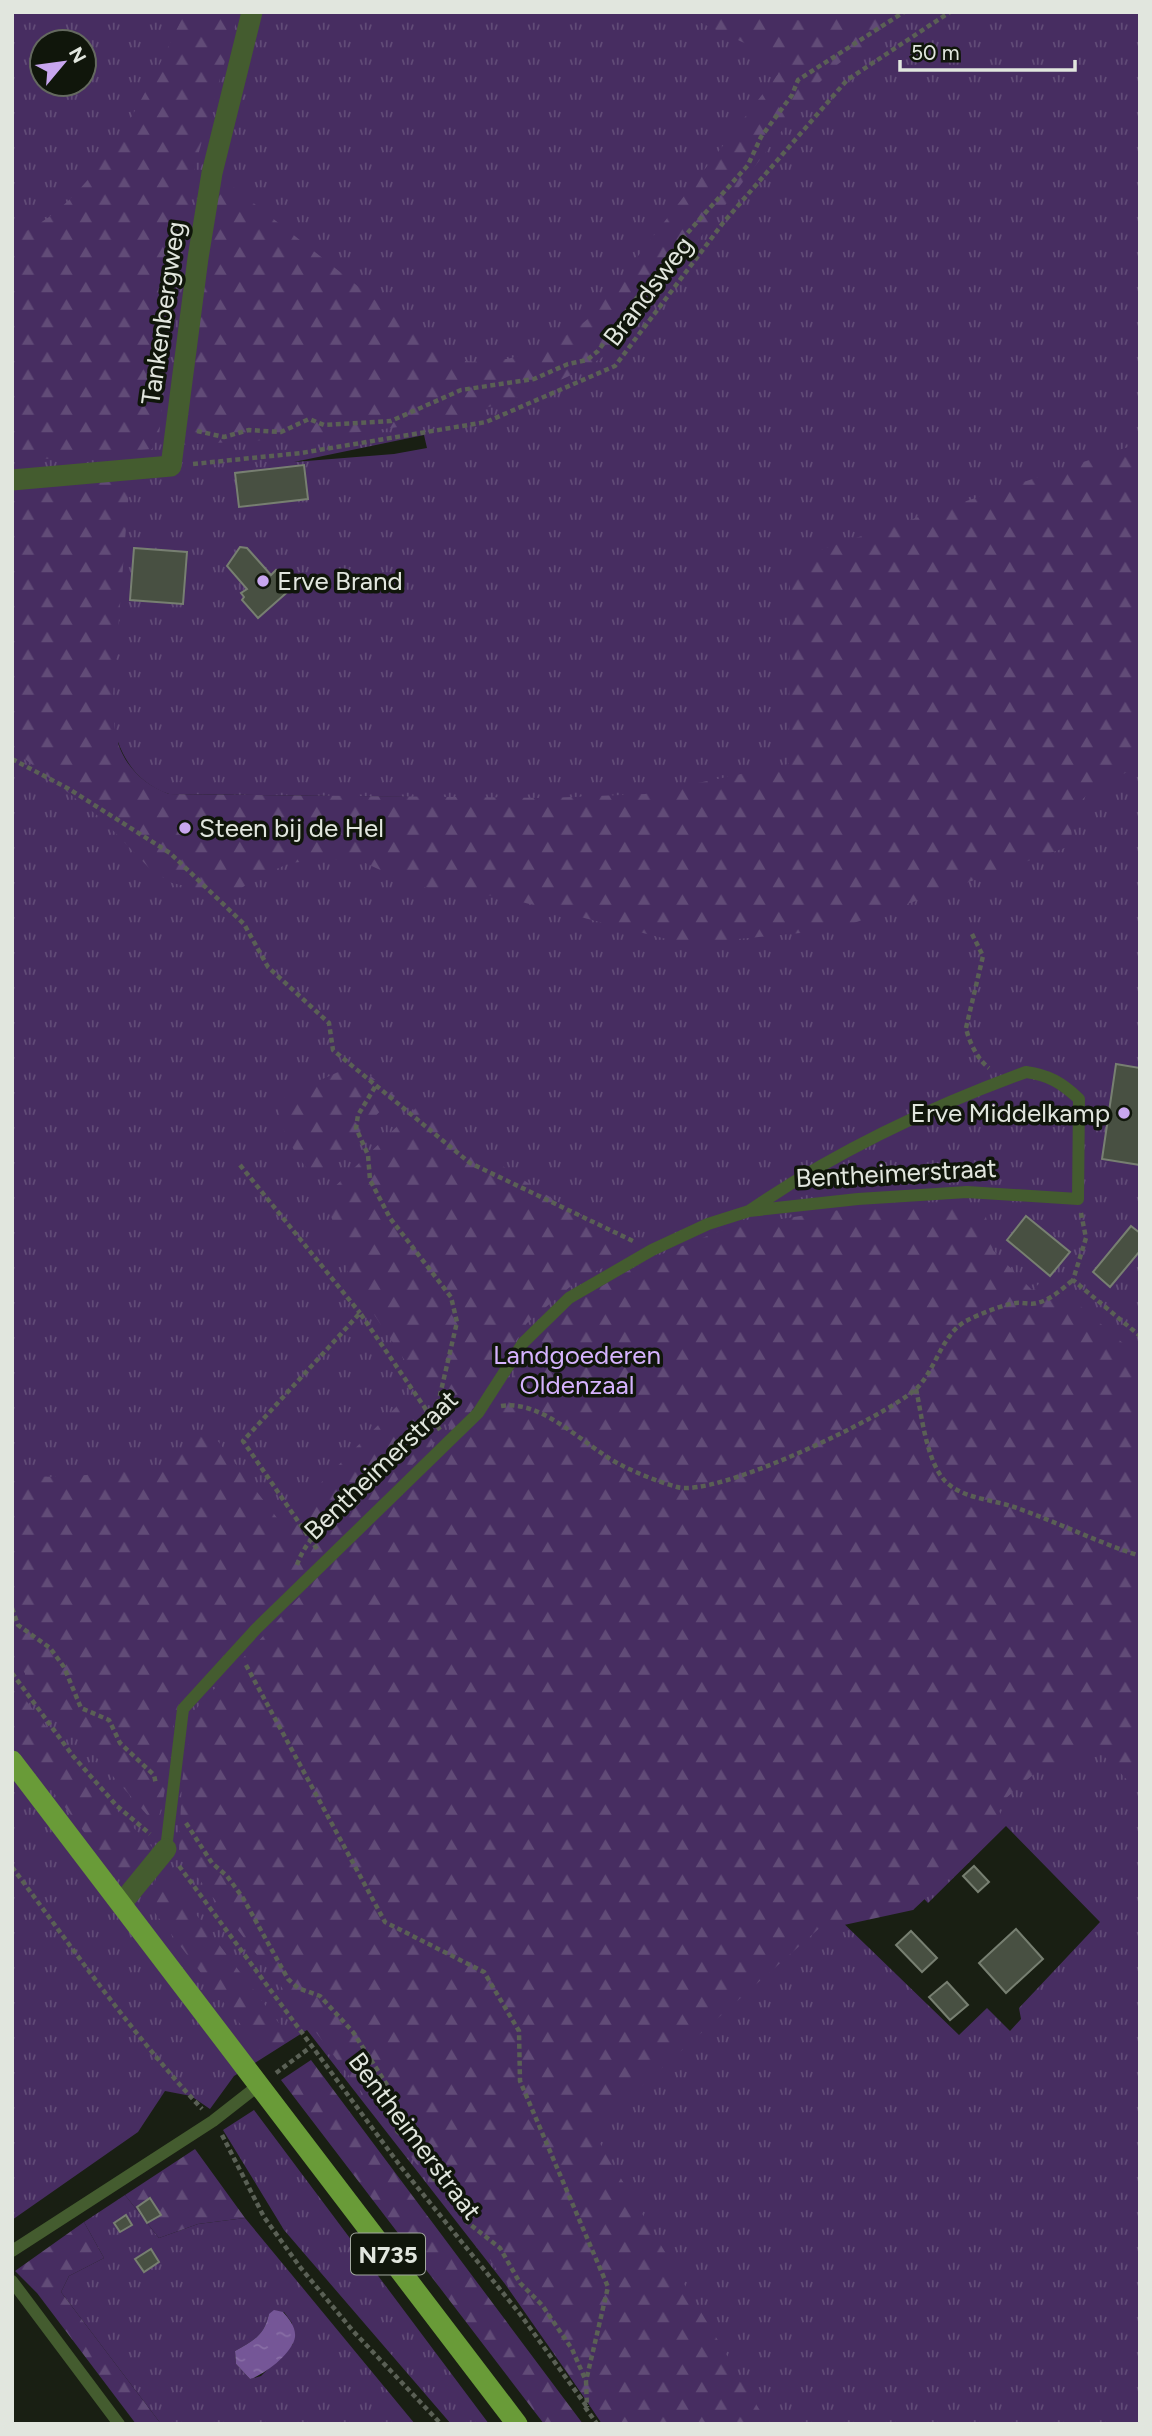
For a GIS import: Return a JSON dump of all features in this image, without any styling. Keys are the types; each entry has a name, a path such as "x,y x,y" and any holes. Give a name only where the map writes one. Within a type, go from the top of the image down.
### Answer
{"main road":[{"name":"N735","path":"12,1760 517,2424"}],"street":[{"name":"Tankenbergweg","path":"171,466 212,173 252,12"},
{"path":"12,480 171,466"},
{"path":"121,1904 166,1849"}],"lane":[{"name":"Bentheimerstraat","path":"166,1849 183,1710 237,1649 324,1560 478,1413 523,1343 546,1317 590,1284 652,1250 708,1224 749,1211 858,1199 967,1192 1078,1199 1079,1099 1065,1086 1046,1075 1026,1072 872,1136 808,1170 749,1211"},
{"path":"12,2251 213,2121 259,2085"},
{"path":"12,2281 118,2424"}],"path":[{"path":"176,424 224,437 249,430 281,432 309,419 324,425 391,421 461,390 534,379 568,364 587,360 598,351 635,300 668,262 683,238 748,165 761,137 792,95 798,80 904,12"},
{"name":"Brandsweg","path":"171,466 301,453 486,422 615,366 723,223 847,80 950,12"},
{"path":"12,760 69,789 170,853 244,924 268,967 329,1023 333,1050 470,1163 652,1250"},
{"path":"972,934 983,956 966,1028 968,1039 982,1063 1004,1080"},
{"path":"375,1087 358,1115 356,1128 368,1155 370,1180 390,1218 451,1297 457,1322 434,1422"},
{"path":"240,1165 360,1313 448,1442"},
{"path":"478,1413 511,1405 550,1418 621,1466 681,1488 704,1486 806,1451 888,1409 916,1388 944,1344 964,1322 1016,1303 1037,1303 1055,1295 1073,1280 1086,1238 1078,1199"},
{"path":"1073,1280 1140,1336"},
{"path":"324,1560 243,1441 360,1313"},
{"path":"916,1388 931,1451 943,1478 957,1491 1014,1507 1103,1545 1140,1556"},
{"path":"12,1608 18,1625 50,1648 64,1667 82,1708 109,1720 127,1753 154,1775 161,1798 243,1898 288,1979 298,1988 320,1996 353,2032 389,2088 396,2130 413,2145 434,2179 451,2187 463,2198 467,2222 500,2248 520,2283 542,2305 576,2355 586,2381"},
{"path":"237,1649 384,1922 484,1972 519,2031 520,2081 608,2287 586,2381 587,2407"},
{"name":"Bentheimerstraat","path":"12,1673 73,1756 116,1805 166,1849 401,2167 520,2314 587,2407"},
{"path":"12,1867 135,2033 213,2121 264,2217 300,2267 353,2331 441,2424"},
{"path":"259,2085 312,2046"},
{"path":"587,2407 574,2391 597,2424"}],"green space":[{"name":"Landgoederen Oldenzaal","path":"12,12 1140,12 1140,2424 603,2424 505,2284 307,2030 234,2076 210,2109 191,2096 165,2091 138,2132 12,2220","holes":["424,435 427,448 394,454 294,462","118,742 138,774 151,786 169,794 414,797 114,798","1006,1826 1100,1922 1019,2008 1021,2019 1010,2031 987,2008 959,2035 836,1916 890,1863 928,1903"]},
{"path":"185,12 239,12 196,162 175,288 159,435 152,449 12,462 12,237 42,222 69,200 94,173 136,109"},
{"path":"678,12 773,12 804,22 817,20 833,12 914,12 838,64 816,86 620,343 593,363 553,383 499,404 410,425 365,432 181,445 217,174 448,358 487,362 527,354 564,337 595,312 778,74 781,64 776,58"},
{"path":"1140,443 1140,766 1100,786 1075,808 1071,828 1073,845 851,924 800,933 686,944 502,897 414,886 359,860 329,859 290,863 256,878 230,896 172,883 151,870 102,819 12,749 12,486 130,476 113,702 115,730 122,752 131,768 152,786 169,794 548,798 645,794 789,764 790,560"},
{"path":"356,1064 395,1096 316,1177 304,1165 289,1140 281,1123 279,1106 287,1095"},
{"path":"416,1108 540,1191 638,1250 577,1281 527,1323 477,1404 452,1431 349,1277 338,1233 323,1198"},
{"path":"983,1203 993,1250 1032,1290 1047,1277 1140,1358 1140,1793 1093,1745 1051,1779 1041,1768 997,1806 1005,1824 913,1910 844,1925 823,1925 592,2130 768,2424 602,2424 508,2284 183,1858 179,1850 182,1781 194,1711 326,1568 488,1413 548,1326 566,1309 652,1258 730,1227 871,1205"},
{"path":"405,1398 434,1443 180,1700 156,1825 45,1699 12,1656 12,1471 28,1475 64,1477 158,1466 186,1451 207,1427 281,1523"},
{"path":"12,1682 82,1774 153,1848 136,1872 116,1873 12,1739"},
{"path":"158,1872 166,1875 291,2039 264,2055 155,1913 150,1898"},
{"path":"311,2060 583,2424 544,2424 281,2080"},
{"path":"254,2110 489,2424 451,2424 284,2230 223,2130"},
{"path":"195,2149 245,2218 198,2224 159,2238 125,2195"},
{"path":"125,2195 159,2238 198,2224 245,2218 415,2424 161,2424 61,2292 69,2276 104,2258 84,2222","holes":["284,2312 292,2323 293,2344 261,2376 250,2379 236,2364 235,2351 257,2337 269,2314"]},
{"path":"84,2222 104,2258 69,2276 61,2292 161,2424 136,2424 37,2293 15,2271"}],"water":[{"path":"274,2310 283,2312 292,2323 295,2333 293,2343 277,2362 250,2379 236,2364 235,2351 257,2337"}],"building":[{"path":"304,465 308,499 239,507 235,473"},
{"name":"Erve Brand","path":"240,547 247,548 271,575 276,570 292,588 258,618 242,600 244,597 241,593 247,589 227,566"},
{"path":"134,548 187,552 183,604 130,600"},
{"name":"Erve Middelkamp","path":"1116,1064 1140,1068 1140,1165 1102,1159"},
{"path":"1026,1216 1070,1252 1050,1276 1007,1240"},
{"path":"1131,1226 1140,1233 1140,1251 1110,1287 1093,1272"},
{"path":"974,1866 989,1882 978,1892 963,1876"},
{"path":"1016,1929 1043,1959 1006,1993 979,1963"},
{"path":"911,1931 937,1958 922,1972 896,1945"},
{"path":"947,1982 968,2005 950,2020 929,1997"},
{"path":"150,2198 161,2215 147,2223 137,2207"},
{"path":"126,2215 132,2225 120,2232 114,2223"},
{"path":"151,2249 159,2262 144,2272 135,2259"}],"place":[{"name":"Erve Brand","path":"263,581"},
{"name":"Steen bij de Hel","path":"185,828"},
{"name":"Erve Middelkamp","path":"1124,1113"}]}
